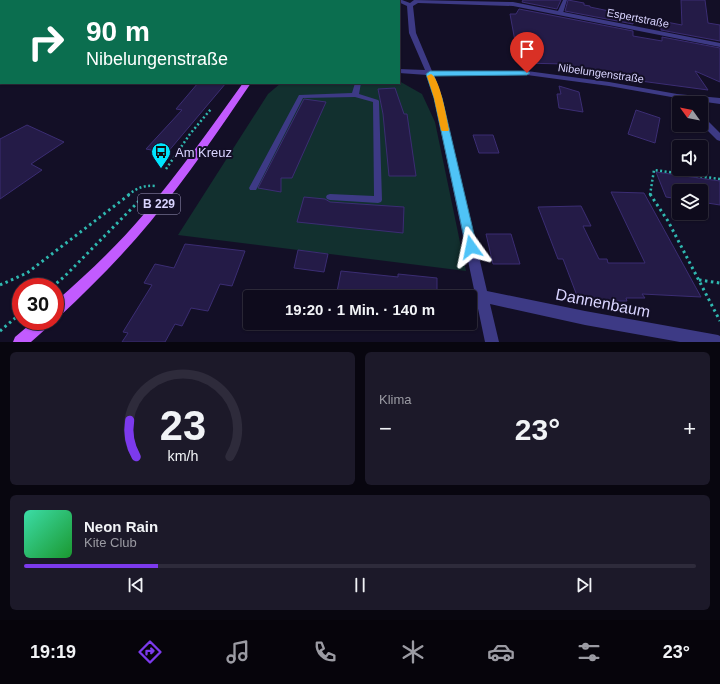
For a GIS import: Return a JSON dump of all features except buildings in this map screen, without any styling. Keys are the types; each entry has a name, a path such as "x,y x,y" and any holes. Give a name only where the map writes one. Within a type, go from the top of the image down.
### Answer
{"main road":[{"name":"B 229","path":"64,302 124,244 172,188 246,84"},
{"path":"20,342 34,330"}],"street":[{"name":"Espertstraße","path":"410,5 417,0 474,1 513,4 720,45"},
{"path":"400,1 410,5 409,20 413,38 430,74 438,98 492,342"},
{"path":"400,72 430,74"},
{"name":"Nibelungenstraße","path":"430,74 527,73 609,84 677,96"},
{"name":"Nibelungenstraße","path":"708,100 720,101"},
{"path":"708,126 720,138"},
{"name":"Dannenbaum","path":"482,296 585,318 718,342"}],"lane":[{"path":"560,13 565,0"},
{"path":"355,95 358,84"},
{"path":"253,188 301,96 355,95 376,102 378,200 330,197"}],"path":[{"path":"164,173 190,134 214,106"},
{"path":"720,179 654,170 650,195 668,221 720,321"},
{"path":"63,278 155,186 159,179"},
{"path":"0,285 27,273 37,266 136,189 147,185 172,188"},
{"path":"698,280 720,283"},
{"path":"0,331 12,321"}],"green space":[{"path":"400,82 422,94 435,122 466,271 178,235 268,94 280,84 400,84"}],"slow traffic":[{"path":"431,76 438,98 445,130"}],"place":[{"name":"Am Kreuz","path":"161,169"}],"route":[{"path":"471,247 438,98 430,74 527,73"}]}
